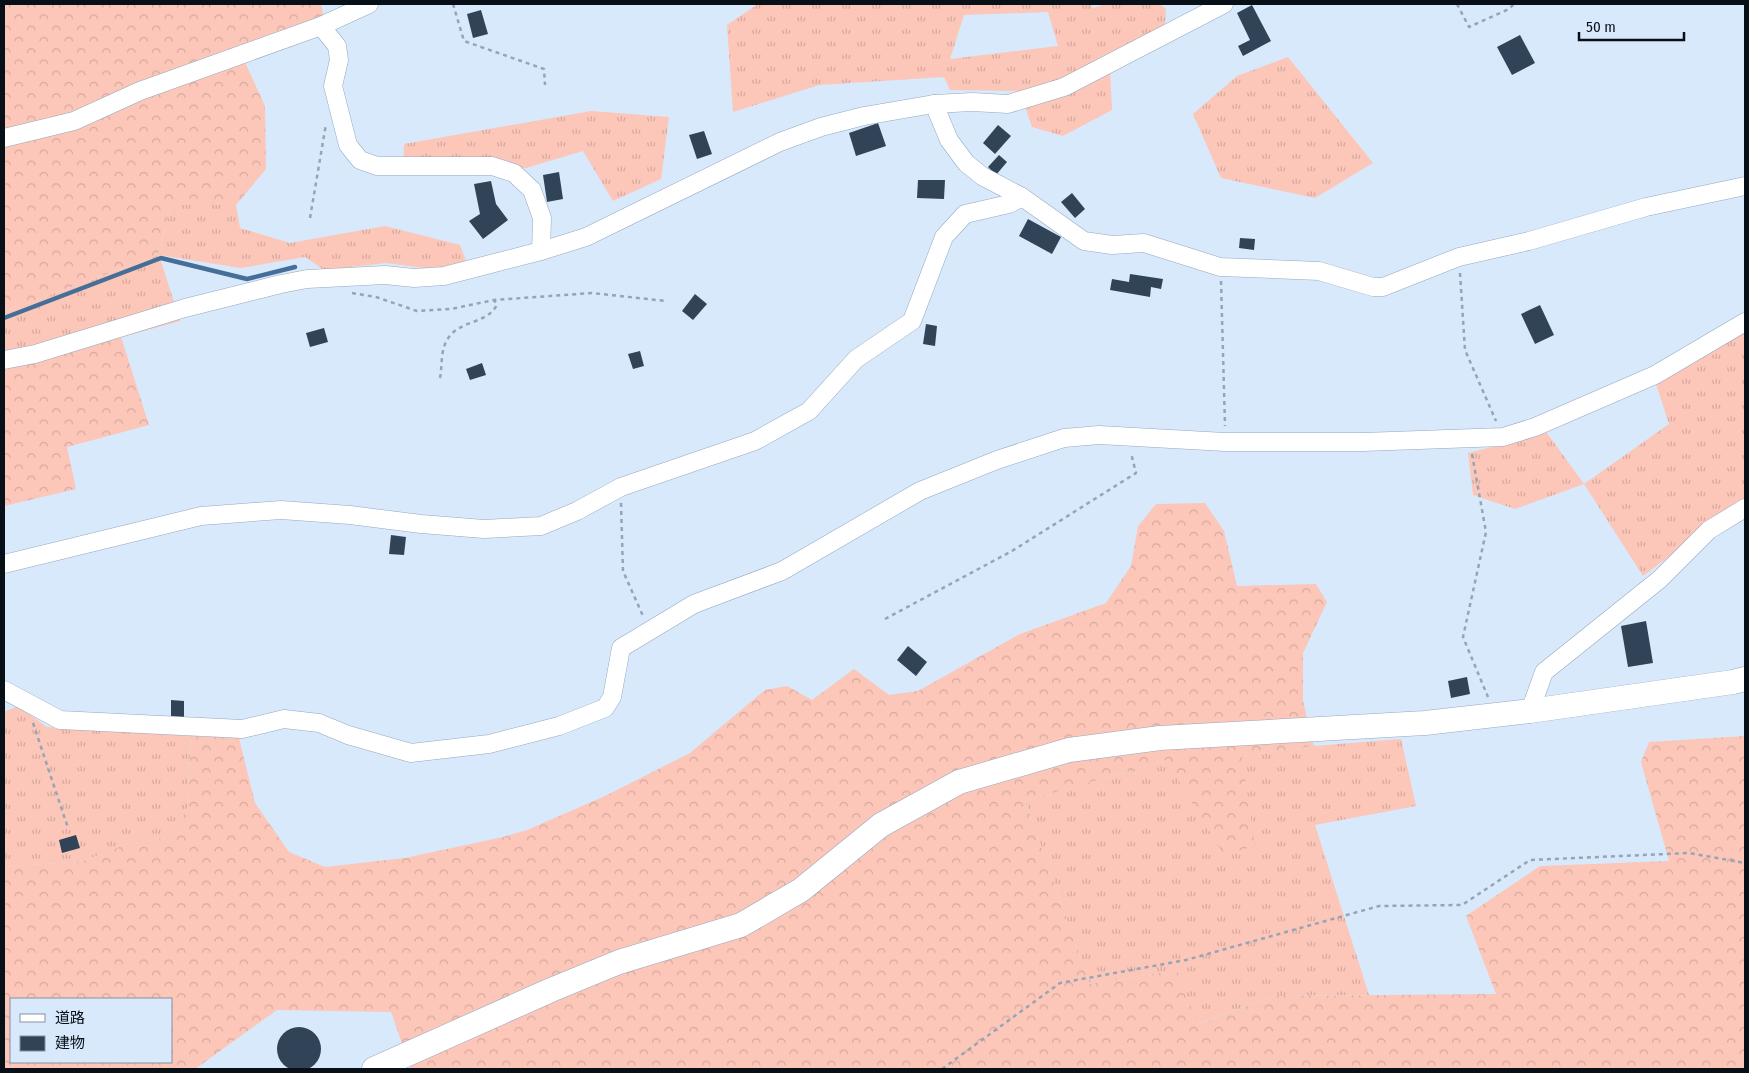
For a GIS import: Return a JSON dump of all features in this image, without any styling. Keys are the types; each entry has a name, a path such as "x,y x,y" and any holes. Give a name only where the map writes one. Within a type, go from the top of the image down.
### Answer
{"street":[{"path":"4,138 74,121 140,91 321,26 370,4"},
{"path":"4,360 35,354 185,308 281,284 307,279 386,275 414,278 444,276 541,251 586,237 780,142 821,127 864,116 934,104 972,102 1008,104 1064,87 1224,4"},
{"path":"321,26 337,46 339,60 333,86 348,145 360,160 377,166 492,166 514,173 532,190 542,218 541,251"},
{"path":"934,104 949,140 966,163 982,176 1022,197 1084,241 1112,245 1144,244 1220,267 1319,271 1373,287 1382,287 1459,257 1529,241 1646,207 1745,186"},
{"path":"4,564 201,516 281,510 484,529 541,526 577,511 621,487 756,441 809,411 856,359 912,321 944,237 965,214 1009,204 1022,197"},
{"path":"4,690 60,720 242,729 284,719 319,723 348,736 411,753 489,744 559,726 605,708 612,697 622,648 694,604 782,570 920,491 989,464 1064,438 1099,435 1226,442 1363,442 1503,437 1535,428 1655,375 1745,322"},
{"path":"1530,711 1544,672 1660,579 1709,530 1745,508"},
{"path":"374,1069 619,962 741,925 801,890 881,825 959,782 1069,750 1160,738 1425,724 1734,682 1745,678"}],"path":[{"path":"453,4 464,41 544,69 545,84"},
{"path":"1457,4 1469,27 1509,9 1514,4"},
{"path":"310,218 326,124"},
{"path":"1459,257 1465,350 1503,437"},
{"path":"1220,267 1226,442"},
{"path":"349,293 376,297 417,311 451,309 494,300 592,293 666,300"},
{"path":"440,378 444,346 455,328 492,313 497,305 494,300"},
{"path":"885,619 1012,551 1136,473 1128,436"},
{"path":"1470,438 1486,532 1463,637 1495,715"},
{"path":"621,487 623,572 649,631"},
{"path":"26,702 68,828"},
{"path":"942,1069 1060,983 1186,960 1379,906 1462,905 1530,860 1689,853 1745,862"}],"green space":[{"path":"4,4 321,4 324,18 239,49 265,106 266,169 236,205 171,205 158,255 4,312"},
{"path":"758,4 1090,4 1093,8 1105,4 1160,4 1166,9 1164,39 1110,68 1112,110 1063,136 1032,127 1020,91 950,90 944,77 819,85 733,112 727,25","holes":["1048,12 1058,46 950,59 964,15"]},
{"path":"1288,57 1373,163 1315,198 1221,178 1193,114 1237,76"},
{"path":"591,111 669,117 661,179 613,201 583,151 526,168 403,173 404,144"},
{"path":"171,205 236,205 240,228 290,243 385,226 460,245 466,261 432,269 386,263 324,270 305,257 241,268 159,255 180,321 40,360 4,366 4,312 158,255"},
{"path":"1745,329 1745,500 1643,576 1584,484 1669,424 1656,384"},
{"path":"121,337 149,425 67,447 76,489 4,506 4,366 40,360"},
{"path":"1547,433 1584,484 1515,509 1473,495 1468,453"},
{"path":"1205,503 1224,531 1237,586 1316,584 1327,602 1303,653 1303,701 1314,746 1242,756 1255,846 1224,855 1166,760 1025,801 1090,984 1177,970 1198,1024 1274,996 1496,994 1466,916 1540,866 1669,861 1641,762 1649,742 1745,736 1745,1069 411,1069 391,1012 277,1010 195,1069 4,1069 4,867 83,861 127,844 172,837 187,808 191,736 239,738 255,803 289,852 325,867 405,858 503,837 527,830 605,796 690,753 765,690 787,686 812,700 854,669 889,695 918,691 1020,634 1106,603 1131,566 1138,526 1156,504"},
{"path":"18,706 47,727 191,736 187,808 172,837 127,844 83,861 4,867 4,712"},
{"path":"1401,739 1416,806 1315,825 1369,995 1274,996 1197,1024 1177,970 1090,984 1025,801 1166,760 1255,846 1241,756 1314,746"}],"building":[{"path":"1252,5 1271,41 1243,56 1238,46 1250,40 1237,13"},
{"path":"481,10 488,34 473,38 467,14"},
{"path":"1520,35 1535,63 1512,75 1497,47"},
{"path":"878,123 886,146 856,156 849,133"},
{"path":"998,125 1011,136 995,154 983,143"},
{"path":"704,131 712,154 697,159 689,135"},
{"path":"999,155 1007,162 996,175 988,167"},
{"path":"559,172 563,199 547,202 543,175"},
{"path":"918,180 945,180 944,199 917,198"},
{"path":"491,181 496,204 508,220 483,239 469,221 480,214 474,184"},
{"path":"1072,193 1085,209 1075,218 1061,202"},
{"path":"1028,219 1061,237 1052,254 1019,236"},
{"path":"1240,238 1255,239 1254,250 1239,248"},
{"path":"1130,274 1163,279 1161,289 1151,287 1150,297 1110,290 1112,279 1129,282"},
{"path":"695,294 707,304 693,320 682,311"},
{"path":"1540,305 1554,335 1535,344 1521,314"},
{"path":"926,324 937,326 935,346 923,344"},
{"path":"324,328 328,342 310,347 306,333"},
{"path":"640,351 644,366 633,369 628,354"},
{"path":"482,363 486,375 470,380 466,369"},
{"path":"391,535 406,537 404,555 389,554"},
{"path":"1646,621 1653,663 1628,667 1621,626"},
{"path":"908,646 927,662 916,676 897,660"},
{"path":"1467,677 1470,694 1451,698 1448,681"},
{"path":"171,700 184,701 184,717 171,717"},
{"path":"76,835 80,848 62,853 59,840"},
{"path":"303,1027 315,1033 320,1040 320,1058 315,1065 308,1070 295,1071 287,1068 280,1061 277,1045 280,1037 287,1030"}],"waterway":[{"path":"4,318 161,258 247,279 295,267"}]}
